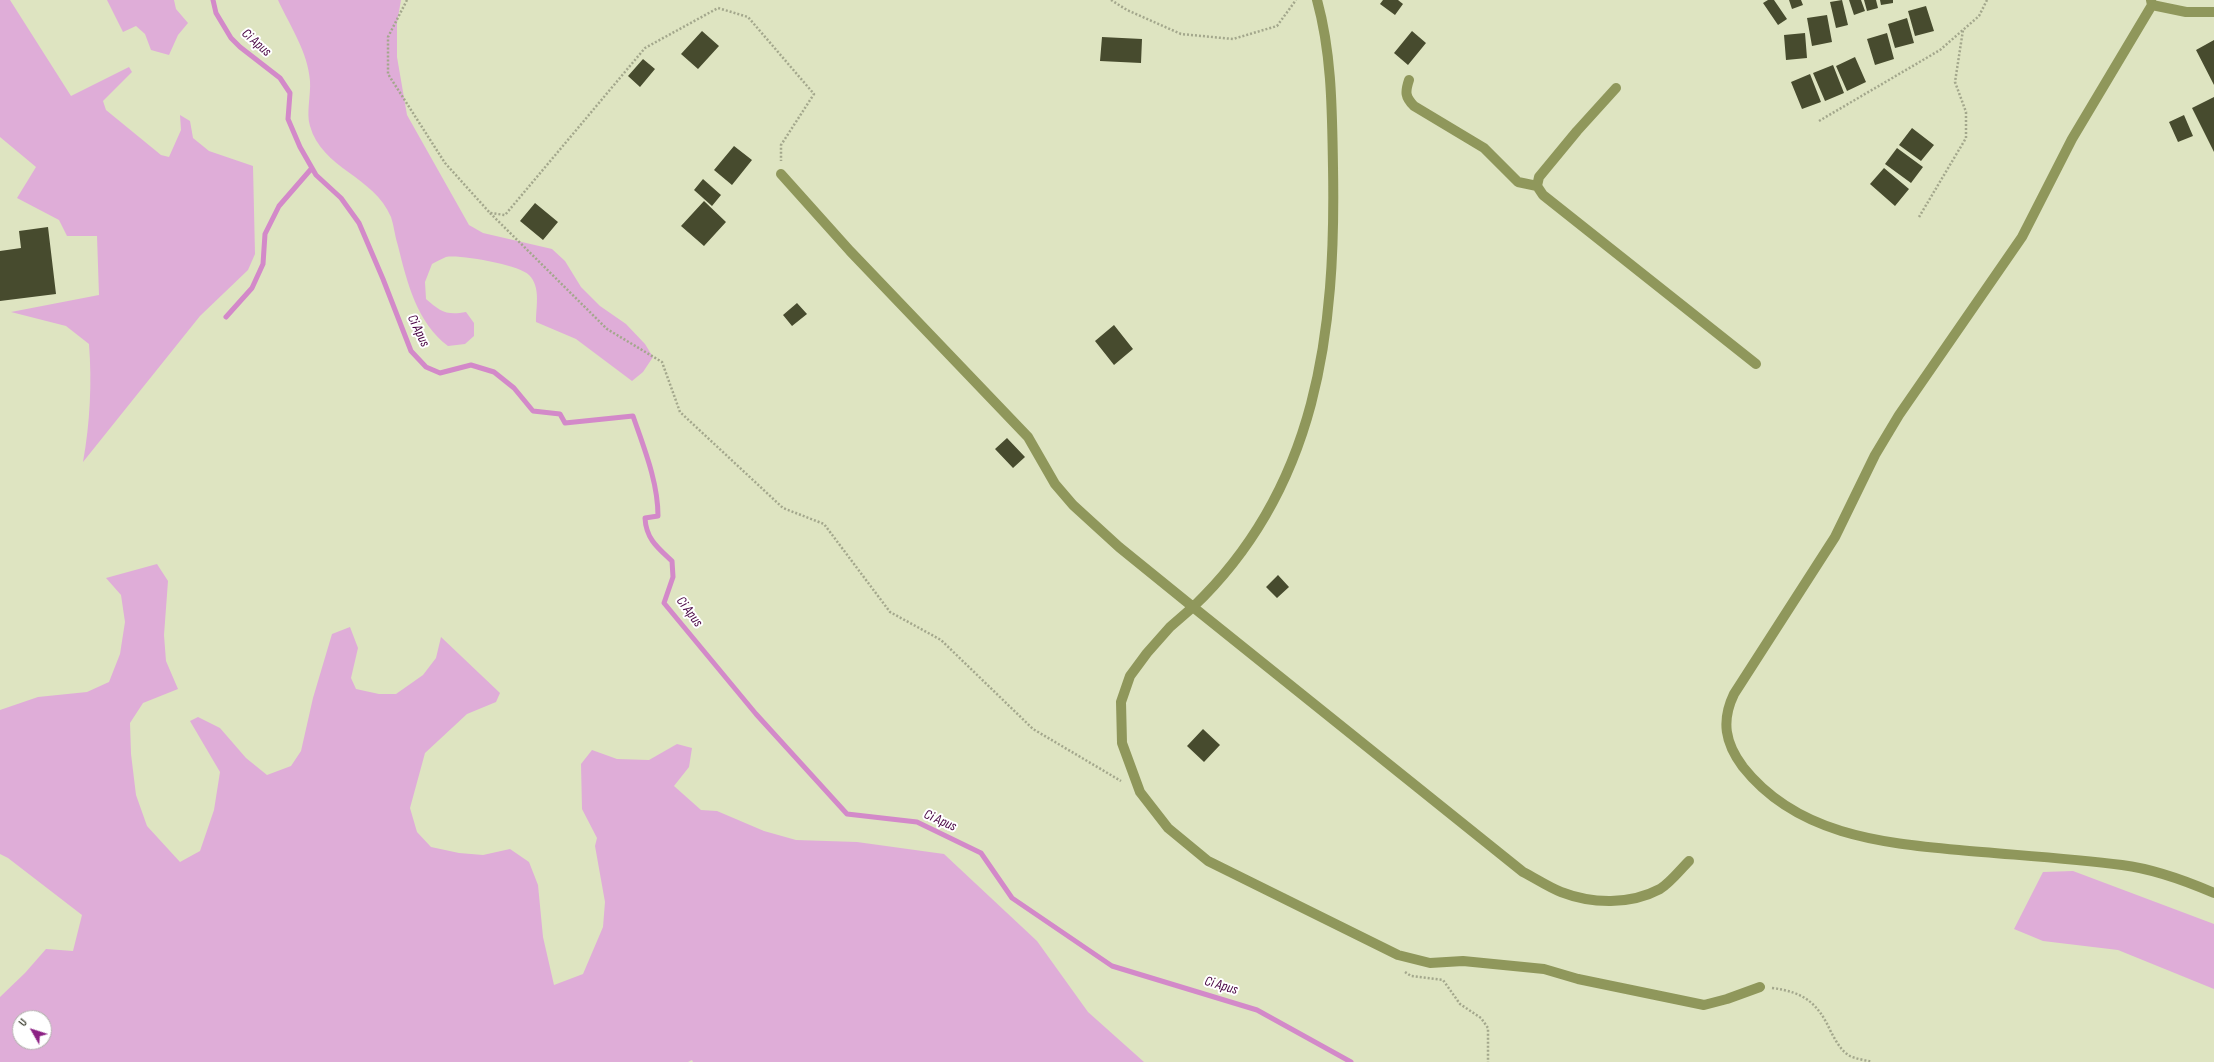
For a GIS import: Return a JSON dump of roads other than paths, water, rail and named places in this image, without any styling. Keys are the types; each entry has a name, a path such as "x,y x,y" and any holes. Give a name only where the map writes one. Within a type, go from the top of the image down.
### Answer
{"street":[{"path":"1317,0 1321,15 1332,91 1334,204 1328,313 1318,378 1294,460 1264,518 1232,566 1170,627 1147,653 1130,676 1121,702 1122,743 1140,792 1168,828 1208,861 1398,956 1430,963 1463,961 1544,969 1578,979 1704,1005 1727,1000 1760,987"},
{"path":"2214,12 2186,12 2151,3 2072,139 2022,237 1899,416 1875,454 1835,538 1734,694 1728,706 1725,721 1728,740 1737,758 1751,776 1784,806 1832,829 1890,844 2123,865 2177,876 2214,893"},
{"path":"1409,80 1405,93 1406,98 1414,106 1484,148 1518,182 1537,186 1543,195 1756,364"},
{"path":"1537,186 1539,177 1577,130 1616,88"},
{"path":"781,174 850,251 1028,438 1055,484 1072,505 1192,607 1523,872 1560,892 1580,898 1618,901 1638,898 1661,888 1689,861"}],"waterway":[{"name":"Ci Apus","path":"213,0 216,13 231,38 240,47 280,78 290,93 288,119 300,147 316,175 341,198 359,223 411,351 426,367 440,373 471,365 494,372 514,388 533,411 560,414 565,423 633,416 650,465 656,491 658,516 645,518 646,525 650,537 662,552 672,561 673,577 664,603 756,714 847,814 917,822 981,853 1012,898 1112,966 1257,1010 1351,1062"},
{"path":"226,317 252,288 263,264 265,234 279,206 312,168"}]}
